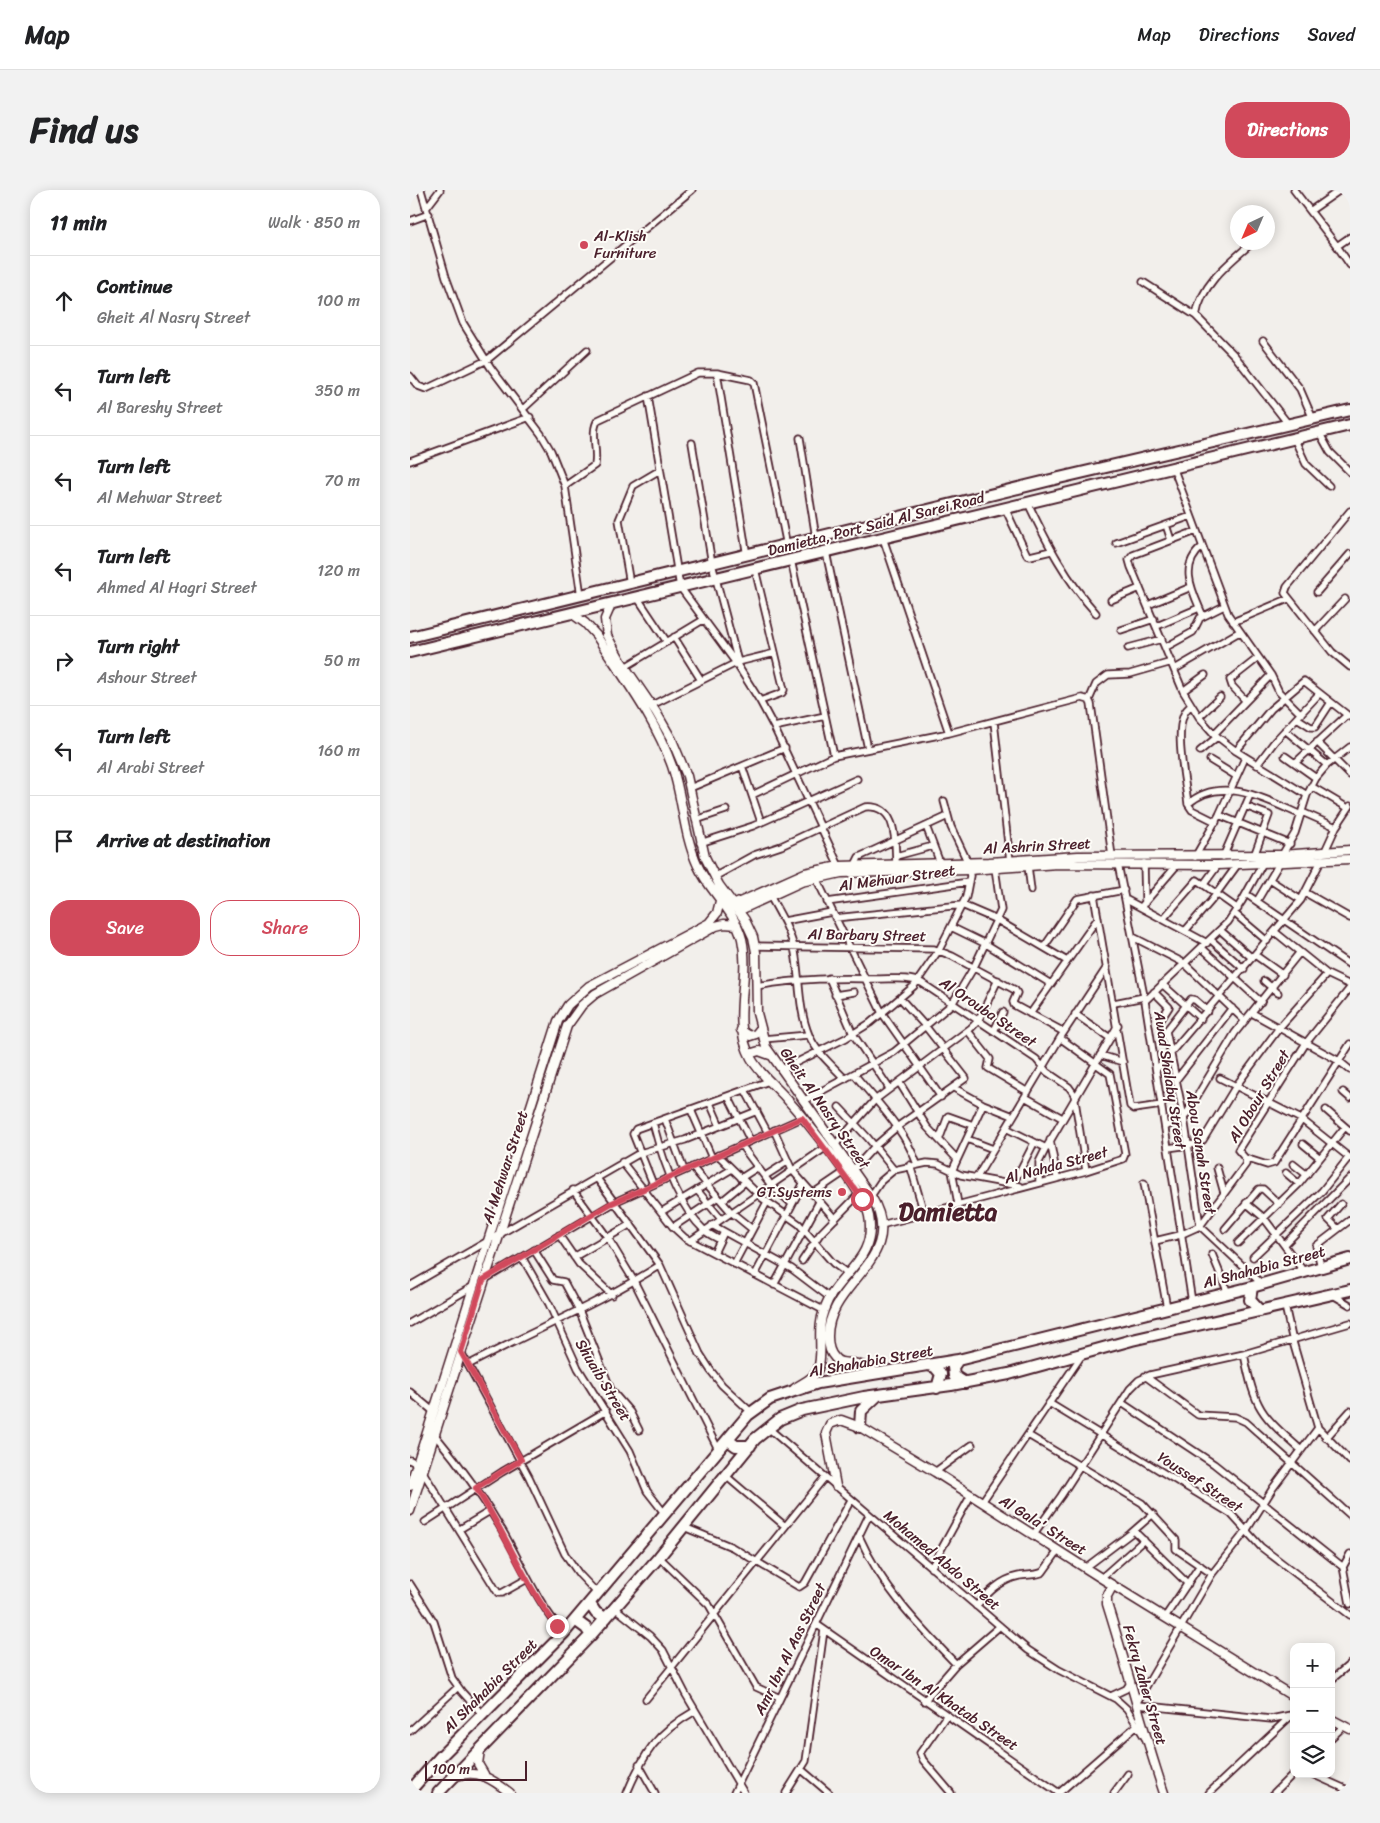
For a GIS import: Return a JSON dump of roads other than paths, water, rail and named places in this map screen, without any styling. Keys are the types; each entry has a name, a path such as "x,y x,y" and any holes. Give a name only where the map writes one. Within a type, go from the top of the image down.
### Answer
{"highway":[{"name":"Damietta, Port Said Al Sarei Road","path":"410,636 747,556 1059,478 1350,410"},
{"name":"Damietta, Port Said Al Sarei Road","path":"410,652 1350,425"},
{"path":"483,619 486,634"},
{"path":"454,626 458,641"},
{"name":"Al Shahabia Street","path":"410,1791 440,1757 564,1633 751,1412 766,1401 788,1392 832,1380 931,1366 958,1360 1228,1293 1350,1259"},
{"path":"1257,1285 1250,1300 1260,1311"},
{"path":"438,1793 591,1635 659,1557 750,1446 767,1428 787,1416 802,1410 879,1394 936,1388 1009,1374 1132,1340 1350,1290"},
{"path":"958,1360 953,1367 954,1376 965,1383"},
{"path":"931,1366 935,1367 941,1374 936,1388"},
{"path":"860,1427 861,1411 879,1394"},
{"path":"728,1440 736,1446 750,1446"},
{"path":"590,1604 596,1613 606,1618"},
{"path":"575,1620 586,1628 591,1635"}],"main road":[{"path":"596,635 600,632 606,632 605,619 612,604"},
{"name":"Gheit Al Nasry Street","path":"570,613 585,623 596,635 652,722 674,772 694,858 705,880 737,925 744,952 741,1030 749,1054 769,1081 802,1118 859,1194 868,1216 869,1239 863,1255 829,1297 823,1310 818,1335 819,1356 817,1372 788,1392"},
{"name":"Gheit Al Nasry Street","path":"606,632 625,667 652,705 672,740 685,770 700,843 714,877 750,928 755,946 760,1028 770,1055 853,1170 878,1210 880,1225 877,1247 872,1260 863,1273 845,1290 833,1314 828,1333 832,1354"},
{"path":"674,772 681,774 685,770"},
{"path":"680,796 691,792"},
{"name":"Al Ashrin Street","path":"736,908 816,878 855,872 1112,856 1162,860 1177,865 1218,865 1263,863 1325,851 1350,850"},
{"name":"Al Ashrin Street","path":"736,908 800,875 839,866 940,863 995,868 1144,864 1162,860 1195,857 1254,856 1281,859 1350,859"},
{"name":"Al Mehwar Street","path":"414,1482 423,1472 435,1435 457,1356 472,1287 554,1030 563,1013 575,998 589,986 709,923 717,914 720,901"},
{"name":"Al Mehwar Street","path":"410,1510 414,1482 414,1462 457,1356 498,1236 560,1042 576,1012 602,990 712,928 724,924 737,925"},
{"path":"741,1030 746,1034 752,1035 760,1028"},
{"path":"749,1054 759,1051 770,1055"},
{"path":"819,1356 826,1360 832,1354 842,1363 859,1365 880,1374"},
{"name":"Al Gala' Street","path":"836,1486 827,1428 832,1422 841,1420 860,1427 934,1472 1290,1695"},
{"name":"Fekry Zaher Street","path":"1113,1585 1107,1596 1107,1604 1132,1682 1146,1739 1164,1793"},
{"path":"1335,1721 1347,1728"},
{"path":"480,1749 478,1760 484,1774 505,1791"},
{"path":"453,1777 466,1773 484,1774"}],"street":[{"path":"421,190 446,277 463,323 487,360 530,416 551,451 565,486 581,596"},
{"path":"427,207 440,190"},
{"path":"410,376 422,388 430,388 487,360 692,190"},
{"path":"1294,190 1350,265"},
{"path":"1310,211 1340,190"},
{"path":"410,221 429,214"},
{"path":"1337,246 1350,237"},
{"path":"1196,316 1200,300 1213,279 1244,250"},
{"path":"1143,282 1196,316 1235,356 1289,425"},
{"path":"1263,341 1300,389 1313,419"},
{"path":"524,409 587,350"},
{"path":"565,486 595,465 597,457 595,424 598,420 698,373 717,373 751,380 754,383 787,546"},
{"path":"717,373 747,556"},
{"path":"648,396 676,573 680,587 703,620 737,662 760,701 839,866"},
{"path":"410,461 530,416"},
{"path":"1319,432 1330,452 1350,472"},
{"path":"800,438 816,538"},
{"path":"1294,438 1306,464 1329,486"},
{"path":"692,443 712,564 737,662"},
{"path":"1173,468 1224,606 1239,632 1271,676 1284,698 1311,727 1314,727 1330,704"},
{"path":"630,584 619,520 632,486 660,470"},
{"path":"1028,503 1051,552 1072,585 1096,613"},
{"path":"1005,508 1027,555 1051,552"},
{"path":"1350,511 1287,587 1285,593 1332,652 1350,667"},
{"path":"1116,543 1191,516"},
{"path":"1166,525 1171,540"},
{"path":"1196,531 1130,558 1130,567 1166,647 1183,691 1199,717 1216,735 1245,758 1307,795"},
{"path":"883,538 949,733"},
{"path":"1202,547 1190,562 1188,574 1191,587 1203,616"},
{"path":"826,552 868,749"},
{"path":"1317,592 1350,554"},
{"path":"791,560 834,756"},
{"path":"755,569 784,691 760,701"},
{"path":"1148,605 1191,587"},
{"path":"1111,600 1140,588"},
{"path":"636,598 667,642"},
{"path":"1233,622 1288,599"},
{"path":"1315,631 1345,599"},
{"path":"1166,647 1193,632 1203,616 1224,606"},
{"path":"1157,626 1200,608"},
{"path":"1121,630 1154,619"},
{"path":"625,667 703,620"},
{"path":"1175,669 1239,632"},
{"path":"674,637 701,680"},
{"path":"1128,648 1162,639"},
{"path":"652,705 737,662 775,653"},
{"path":"1246,701 1232,686 1230,680 1258,658"},
{"path":"1112,856 1088,700 1096,684 1108,675 1130,674 1172,662"},
{"path":"1183,691 1205,675"},
{"path":"1200,751 1271,676"},
{"path":"1236,751 1260,722 1284,698 1304,682 1318,695 1349,716 1309,748 1295,763"},
{"path":"1257,765 1285,730 1318,695"},
{"path":"1199,717 1220,697"},
{"path":"752,795 834,756 949,733 1082,698 1088,700"},
{"path":"1191,706 1182,715 1179,731 1188,804 1192,810 1216,822"},
{"path":"774,727 825,716"},
{"path":"994,722 1010,861"},
{"path":"1285,730 1309,748 1327,765"},
{"path":"1317,742 1350,774"},
{"path":"1257,901 1290,844 1311,786 1327,765 1350,747"},
{"path":"691,792 742,766 784,748"},
{"path":"1286,756 1316,778"},
{"path":"1195,857 1216,822 1245,758"},
{"path":"1210,760 1236,776"},
{"path":"742,766 761,822"},
{"path":"700,843 761,822 857,779"},
{"path":"1311,786 1349,807 1336,827 1325,851"},
{"path":"1188,804 1208,792 1230,790 1302,813 1336,827"},
{"path":"1222,857 1250,795"},
{"path":"781,1070 853,1034 882,1014 918,982 939,950 962,905 969,882 968,866 954,837 944,801"},
{"path":"1245,806 1268,814 1254,856"},
{"path":"714,877 754,855 781,846 865,807 883,810 891,820 895,841 896,864"},
{"path":"696,820 726,810"},
{"path":"1219,815 1290,844"},
{"path":"855,866 859,857 948,816"},
{"path":"1342,817 1350,820"},
{"path":"926,826 940,863"},
{"path":"896,856 933,846"},
{"path":"1156,1070 1171,1055 1301,900 1322,859"},
{"path":"1114,1003 1145,999 1202,948 1236,911 1263,863"},
{"name":"Awad Shalaby Street","path":"1118,864 1145,999 1180,1236 1192,1302"},
{"path":"1143,905 1144,864"},
{"path":"1185,931 1217,893 1238,864"},
{"path":"1143,905 1177,865"},
{"path":"1204,884 1218,865"},
{"path":"1028,866 1031,890"},
{"path":"803,1101 873,1064 904,1045 952,1004 974,967 997,920 1002,903 995,868"},
{"path":"816,878 882,1014 941,1096"},
{"path":"1270,880 1301,900"},
{"path":"1163,919 1195,881 1204,884 1217,893 1267,941"},
{"name":"Al Mehwar Street","path":"828,902 969,882"},
{"path":"1044,946 1077,899 1094,894 1124,890"},
{"path":"1306,893 1350,918"},
{"path":"1094,894 1118,1025 1130,1106 1134,1109 1162,1105"},
{"path":"1246,894 1350,965"},
{"path":"770,896 784,921 793,946 808,1035 818,1050 845,1079"},
{"path":"1126,899 1143,905 1163,919 1209,941 1244,969"},
{"path":"784,921 962,905 997,920 1067,961"},
{"path":"1030,1014 1098,918"},
{"path":"951,928 986,944 1051,984"},
{"path":"1220,930 1254,957 1283,975"},
{"path":"1275,932 1327,974 1350,986"},
{"path":"1133,937 1184,963 1245,1021"},
{"name":"Al Barbary Street","path":"755,946 939,950 1016,990 1013,1004 1064,1032"},
{"path":"1202,948 1261,1002"},
{"path":"1165,1127 1184,1118 1231,1039 1300,952"},
{"path":"977,1177 1060,1038 1107,967"},
{"path":"1168,1148 1188,1145 1203,1140 1236,1086 1278,1028 1327,974"},
{"path":"829,978 853,1034 889,1088"},
{"name":"Al Orouba Street","path":"757,986 798,979 829,978 865,978 918,982 1036,1059 1069,1088 1074,1096"},
{"path":"835,1145 875,1100 945,1049 978,1021 998,980"},
{"path":"1264,981 1278,993"},
{"path":"1162,984 1201,1019"},
{"name":"Al Obour Street","path":"1155,1240 1180,1236 1200,1226 1246,1164 1245,1158 1238,1150 1267,1102 1306,1043 1350,986"},
{"path":"836,995 854,992"},
{"path":"1154,992 1169,1007 1163,1016 1172,1021 1185,1005 1193,999 1208,1011"},
{"path":"853,1170 875,1146 897,1127 966,1078 945,1049 900,998"},
{"path":"1176,1080 1232,1008"},
{"path":"994,1031 1004,1012"},
{"path":"1252,1013 1339,1061 1350,1070"},
{"path":"1075,1014 1110,1038"},
{"name":"Abou Sanah Street","path":"1172,1021 1166,1031 1184,1118 1200,1226 1257,1285"},
{"path":"1039,1181 1040,1162 1050,1140 1074,1096 1118,1025"},
{"path":"968,1031 990,1059 988,1068 1062,1118"},
{"path":"763,1039 808,1035"},
{"name":"Al Nahda Street","path":"880,1225 1057,1176 1120,1161 1124,1157 1111,1077 1107,1070 1060,1038"},
{"path":"1245,1158 1267,1165 1274,1163 1350,1044"},
{"path":"1100,1055 1123,1062"},
{"path":"854,1074 909,1144 917,1164"},
{"path":"1220,1078 1301,1119 1350,1158 1322,1191 1252,1257"},
{"path":"653,1184 640,1153 634,1131 769,1081"},
{"path":"899,1082 917,1112 957,1159"},
{"path":"954,1088 983,1104 1012,1116"},
{"path":"746,1090 792,1170 835,1218"},
{"path":"1343,1092 1350,1098"},
{"path":"728,1096 750,1140"},
{"path":"1074,1096 1086,1170"},
{"path":"710,1103 720,1126"},
{"path":"958,1204 952,1172 983,1104"},
{"path":"839,1107 894,1170"},
{"path":"691,1110 715,1156 732,1169 766,1202 787,1214 804,1229 832,1263 848,1274"},
{"path":"1238,1243 1299,1184 1347,1129 1326,1110"},
{"path":"410,1286 622,1162 640,1153 702,1134 757,1111"},
{"path":"939,1140 948,1116 973,1125"},
{"path":"483,1280 614,1202 802,1118"},
{"path":"665,1119 684,1170"},
{"path":"653,1123 660,1147 681,1199 704,1230 720,1240"},
{"path":"1006,1128 1046,1148"},
{"path":"967,1139 992,1149"},
{"path":"1050,1140 1057,1176"},
{"path":"1013,1184 1034,1143"},
{"path":"1303,1144 1320,1158"},
{"path":"741,1145 771,1185 792,1204"},
{"path":"690,1240 825,1148"},
{"path":"622,1162 673,1227 690,1240 823,1310"},
{"path":"765,1176 787,1162"},
{"path":"871,1196 881,1181 894,1170 917,1164 938,1164 952,1172 1022,1186"},
{"path":"1293,1164 1306,1175"},
{"path":"910,1165 924,1213"},
{"path":"692,1167 731,1212 752,1229"},
{"path":"673,1227 708,1203 720,1199 758,1167"},
{"path":"1217,1168 1224,1193"},
{"path":"661,1212 732,1169"},
{"path":"812,1194 843,1173"},
{"path":"1286,1173 1299,1184"},
{"path":"596,1177 660,1265 700,1354 722,1386 751,1412"},
{"path":"1284,1245 1350,1178"},
{"path":"1144,1183 1168,1308"},
{"path":"755,1275 803,1184"},
{"path":"1225,1228 1261,1188 1279,1204"},
{"path":"573,1190 608,1238 634,1281 719,1451"},
{"path":"697,1190 721,1219"},
{"path":"802,1260 815,1240 859,1194"},
{"path":"734,1264 766,1202"},
{"path":"774,1285 819,1202"},
{"path":"1246,1203 1264,1218 1304,1272"},
{"path":"1338,1228 1328,1219 1341,1204"},
{"path":"1321,1267 1316,1246 1350,1220"},
{"path":"574,1257 631,1224"},
{"path":"712,1225 785,1265 829,1297"},
{"path":"714,1253 724,1232"},
{"path":"559,1234 574,1257 612,1294"},
{"path":"534,1250 553,1280 564,1282 580,1310 611,1390 630,1412 639,1430"},
{"path":"1212,1254 1228,1293"},
{"name":"Shuaib Street","path":"522,1257 557,1320 578,1368 630,1451 647,1491 666,1514"},
{"path":"468,1365 612,1294 660,1265"},
{"path":"410,1323 472,1287"},
{"path":"1333,1294 1350,1305"},
{"path":"1285,1306 1293,1342 1318,1428 1350,1461"},
{"path":"1033,1535 1080,1468 1130,1389 1144,1376 1293,1342 1350,1324"},
{"path":"1244,1354 1252,1390 1263,1415 1301,1450"},
{"path":"982,1502 1082,1355"},
{"path":"457,1356 468,1365 521,1460 564,1554 579,1574 598,1594"},
{"path":"1144,1376 1198,1415 1239,1418 1350,1515"},
{"path":"410,1392 434,1412"},
{"name":"Youssef Street","path":"1049,1403 1225,1510 1237,1519 1260,1546 1350,1615"},
{"path":"1122,1403 1214,1464 1264,1502 1343,1567"},
{"path":"1326,1438 1350,1411"},
{"path":"425,1522 521,1460 606,1412"},
{"name":"Mohamed Abdo Street","path":"767,1428 869,1516 1046,1663 1111,1696 1127,1709 1146,1739"},
{"path":"1290,1714 1271,1719 1138,1703 1180,1626 1212,1574 1246,1531 1264,1502 1318,1428"},
{"path":"435,1435 476,1488 542,1605 564,1633"},
{"path":"1028,1435 1136,1500 1153,1514 1176,1540 1176,1550 1212,1574"},
{"path":"934,1472 972,1445"},
{"path":"423,1472 498,1593 527,1579"},
{"path":"726,1476 785,1526"},
{"path":"646,1699 825,1477"},
{"path":"931,1568 970,1495"},
{"path":"684,1527 732,1547 796,1586 802,1586 851,1500"},
{"path":"460,1529 490,1511"},
{"path":"1085,1568 1153,1514"},
{"name":"Amr Ibn Al Aas Street","path":"734,1793 869,1516"},
{"path":"1134,1531 1188,1584"},
{"path":"859,1536 872,1564 894,1597 956,1664"},
{"path":"1101,1578 1144,1540"},
{"path":"976,1606 991,1589 1002,1582 1017,1576 1043,1572 1058,1551"},
{"path":"1350,1554 1343,1567 1350,1604"},
{"path":"659,1557 698,1593 715,1614 756,1687 780,1698"},
{"path":"1343,1567 1350,1564"},
{"path":"1165,1617 1200,1565"},
{"path":"410,1584 434,1622 448,1668 458,1687 482,1715"},
{"path":"615,1608 656,1642 672,1667 738,1786 744,1793"},
{"name":"Omar Ibn Al Khatab Street","path":"816,1624 924,1701 1059,1793"},
{"path":"924,1701 956,1664 1000,1626"},
{"path":"786,1793 806,1761 824,1630"},
{"path":"1335,1677 1350,1664"},
{"path":"1111,1696 1123,1691 1132,1682"},
{"path":"410,1731 458,1687"},
{"path":"627,1793 639,1764 650,1747 666,1729 695,1711"},
{"path":"946,1716 920,1754 951,1793"},
{"path":"1209,1793 1290,1716"},
{"path":"1059,1793 1136,1726"},
{"path":"1335,1736 1347,1728"},
{"path":"639,1764 655,1793"},
{"path":"802,1770 830,1793"},
{"path":"1116,1792 1128,1774"},
{"path":"1274,1793 1290,1777"},
{"path":"1321,1778 1350,1791"}],"place":[{"name":"Al-Klish Furniture","path":"584,245"},
{"name":"GT.Systems","path":"842,1192"}],"district":[{"name":"Damietta","path":"948,1211"}]}
